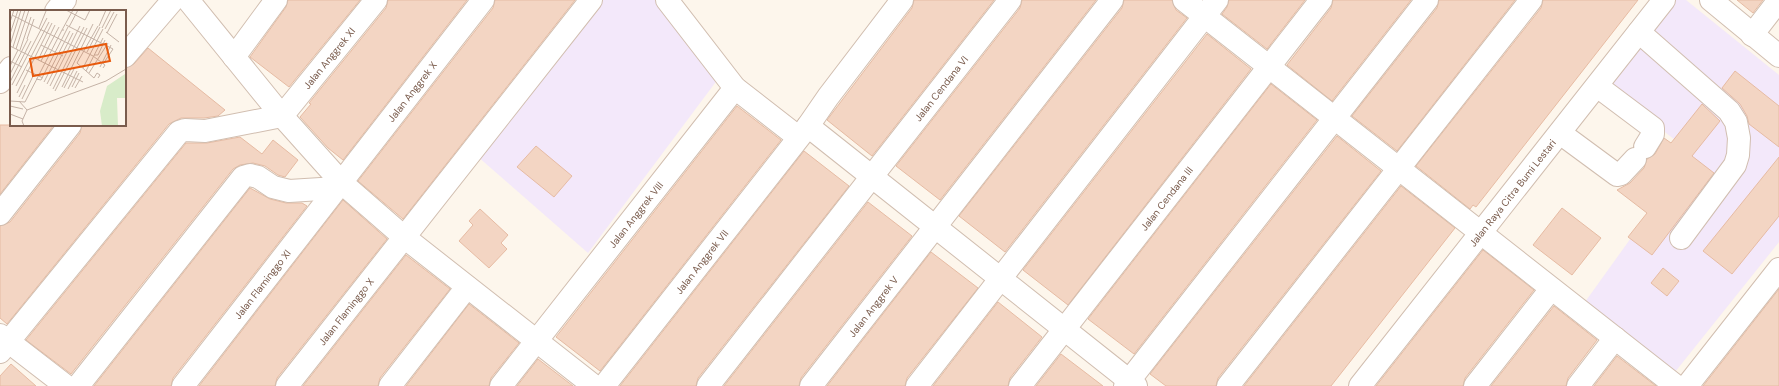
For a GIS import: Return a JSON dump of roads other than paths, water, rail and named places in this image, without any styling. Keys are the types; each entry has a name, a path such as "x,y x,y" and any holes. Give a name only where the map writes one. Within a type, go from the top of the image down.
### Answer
{"street":[{"path":"57,10 65,0"},
{"path":"126,55 172,0"},
{"path":"188,0 340,186 404,238 594,386"},
{"path":"234,57 276,0"},
{"name":"Jalan Anggrek XI","path":"282,116 376,0"},
{"name":"Jalan Anggrek X","path":"340,186 483,0"},
{"name":"Jalan Flaminggo X","path":"288,386 592,0"},
{"path":"667,0 735,88 872,177 1064,329 1130,384 1334,118 1427,0"},
{"name":"Jalan Anggrek VII","path":"604,386 803,132 902,0"},
{"name":"Jalan Cendana VI","path":"708,386 1010,0"},
{"name":"Jalan Anggrek V","path":"810,386 1112,0"},
{"path":"1184,0 1211,8 1269,67 1676,386"},
{"name":"Jalan Cendana III","path":"1020,386 1321,0"},
{"path":"1228,386 1531,0"},
{"name":"Jalan Raya Citra Bumi Lestari","path":"1360,386 1664,0"},
{"path":"1711,0 1779,56"},
{"path":"1752,35 1779,0"},
{"path":"917,386 1211,8"},
{"path":"1639,32 1729,111 1734,117 1738,129 1739,146 1736,165 1681,238"},
{"path":"0,82 10,69"},
{"path":"1560,133 1617,175 1621,174 1640,153 1653,134 1653,128 1597,86"},
{"name":"Jalan Anggrek VIII","path":"501,386 735,88"},
{"path":"66,386 3,343 179,132 185,130 205,131 282,116"},
{"path":"0,214 69,126"},
{"path":"78,386 243,177 250,175 258,177 273,187 289,191 340,186"},
{"name":"Jalan Flaminggo XI","path":"183,386 340,186"},
{"path":"1686,386 1779,268"},
{"path":"390,386 467,287"},
{"path":"1475,386 1551,289"},
{"path":"1578,386 1615,338"}]}
